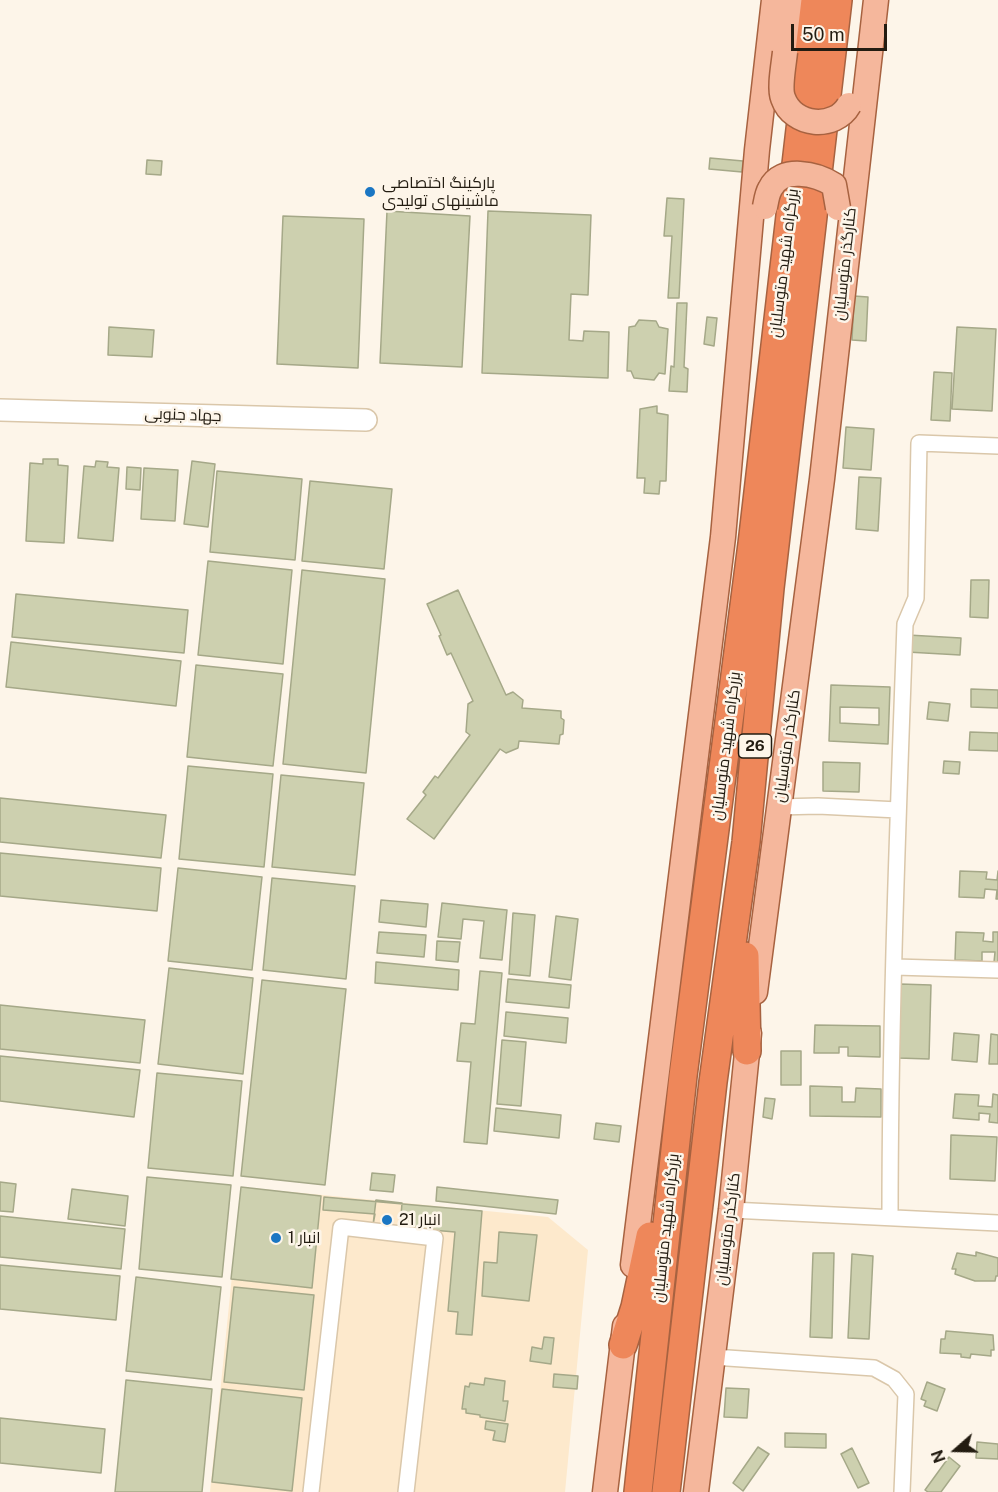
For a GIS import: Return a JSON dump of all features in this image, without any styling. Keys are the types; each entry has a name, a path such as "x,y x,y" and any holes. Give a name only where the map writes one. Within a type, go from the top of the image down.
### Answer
{"highway":[{"name":"بزرگراه شهید متوسلیان","path":"638,1492 683,1076 752,544 814,0"},
{"name":"بزرگراه شهید متوسلیان","path":"666,1492 713,1083 746,842 770,588 838,0"},
{"path":"746,842 744,988 747,1051"},
{"path":"623,1345 635,1307 683,1076"}],"main road":[{"path":"725,521 756,162 774,0"},
{"path":"791,0 782,96 788,108 795,114 814,123 844,115 849,105 862,0"},
{"name":"کنارگذر متوسلیان","path":"696,1492 731,1210 747,1051 822,479 876,0"},
{"path":"605,1492 725,521 741,420 765,207 770,188 778,179 788,175 808,174 834,185 838,208 795,616 796,685"}],"street":[{"name":"جهاد جنوبی","path":"0,410 366,420"},
{"path":"890,1217 890,1070 895,967 898,810 906,624 916,598 919,443 998,446"},
{"path":"778,807 818,806 898,810"},
{"path":"895,967 998,970"},
{"path":"731,1210 998,1222"},
{"path":"311,1492 342,1227 435,1238 406,1492"},
{"path":"713,1357 874,1368 894,1379 906,1394 902,1492"}],"shaded area":[{"path":"241,1187 548,1217 588,1250 565,1492 210,1492"}],"building":[{"path":"710,158 743,161 742,172 709,169"},
{"path":"147,160 162,161 161,175 146,174"},
{"path":"667,198 684,199 679,298 668,298 672,236 664,236"},
{"path":"387,211 470,216 462,367 380,363"},
{"path":"488,211 591,215 588,295 571,294 569,340 583,341 584,331 609,332 608,378 482,373"},
{"path":"283,216 364,219 358,368 277,364"},
{"path":"854,296 868,297 866,341 852,340"},
{"path":"677,303 687,303 684,367 688,369 687,392 669,391 671,366 674,367"},
{"path":"707,317 717,318 714,346 704,344"},
{"path":"639,320 656,321 659,327 668,329 665,374 659,373 654,380 634,378 631,371 627,371 629,327 635,326"},
{"path":"109,327 154,330 152,357 108,355"},
{"path":"957,327 996,329 992,411 952,409"},
{"path":"934,372 952,373 950,421 931,420"},
{"path":"657,406 657,413 668,415 666,481 660,481 659,494 644,493 645,478 637,478 640,409"},
{"path":"846,427 874,429 871,470 843,468"},
{"path":"43,459 58,459 58,465 68,466 64,543 26,541 30,463 43,464"},
{"path":"96,461 108,462 107,467 119,468 113,541 78,538 84,466 95,467"},
{"path":"192,461 215,464 208,527 184,524"},
{"path":"127,467 141,468 140,490 126,489"},
{"path":"144,468 178,470 175,521 141,519"},
{"path":"217,471 302,479 295,560 210,552"},
{"path":"859,477 881,478 878,531 856,529"},
{"path":"310,481 392,489 384,569 302,561"},
{"path":"208,561 292,570 283,664 198,655"},
{"path":"302,570 385,579 366,773 283,764"},
{"path":"971,580 989,580 988,618 970,617"},
{"path":"458,590 506,695 513,692 523,700 522,708 561,711 561,718 564,720 563,734 560,735 559,744 519,741 518,748 506,753 500,749 434,839 407,819 426,795 423,792 435,776 438,778 470,735 466,732 468,704 473,701 451,653 447,655 427,604"},
{"path":"16,594 188,610 184,653 12,637"},
{"path":"908,635 961,638 960,655 907,652"},
{"path":"11,642 181,661 176,706 6,687"},
{"path":"196,665 283,674 273,766 187,757"},
{"path":"831,685 890,687 888,744 829,741","holes":["840,707 879,708 879,725 840,723"]},
{"path":"971,689 998,690 998,708 971,707"},
{"path":"929,702 950,704 948,721 927,719"},
{"path":"970,732 998,733 998,751 969,750"},
{"path":"944,761 960,762 959,774 943,773"},
{"path":"823,762 860,763 859,792 823,791"},
{"path":"188,766 273,774 264,867 179,859"},
{"path":"281,775 364,783 355,875 272,867"},
{"path":"0,798 166,815 161,858 0,842"},
{"path":"0,853 161,868 157,911 0,896"},
{"path":"178,868 262,877 252,970 168,961"},
{"path":"960,871 987,872 986,879 997,880 998,871 998,899 996,899 997,890 985,889 984,898 959,897"},
{"path":"272,878 355,886 346,979 263,970"},
{"path":"381,900 428,904 426,927 379,922"},
{"path":"442,903 507,910 502,960 480,958 484,921 463,919 461,939 438,937"},
{"path":"513,913 535,915 530,976 509,974"},
{"path":"556,916 578,919 571,980 549,977"},
{"path":"379,932 426,935 424,957 377,953"},
{"path":"956,932 984,933 983,941 993,942 993,932 998,932 998,962 994,962 995,952 982,952 982,961 955,960"},
{"path":"437,941 460,942 458,962 436,960"},
{"path":"376,962 459,970 458,990 375,983"},
{"path":"169,968 253,978 243,1074 158,1064"},
{"path":"480,971 502,973 487,1144 464,1142 471,1062 457,1061 461,1023 475,1024"},
{"path":"508,979 571,985 569,1008 506,1002"},
{"path":"262,980 346,989 325,1185 241,1176"},
{"path":"900,984 931,985 929,1059 898,1058"},
{"path":"0,1005 145,1020 140,1063 0,1049"},
{"path":"506,1012 568,1018 566,1043 504,1036"},
{"path":"815,1025 880,1026 880,1057 848,1056 848,1047 839,1047 839,1053 814,1053"},
{"path":"954,1033 979,1035 977,1062 952,1060"},
{"path":"991,1034 998,1035 998,1064 989,1064"},
{"path":"502,1040 526,1042 521,1106 497,1104"},
{"path":"781,1051 801,1051 801,1085 781,1085"},
{"path":"0,1056 140,1070 134,1117 0,1101"},
{"path":"157,1073 242,1081 233,1176 148,1168"},
{"path":"810,1086 842,1087 842,1102 855,1102 856,1088 881,1089 881,1117 810,1116"},
{"path":"955,1094 979,1095 978,1106 992,1107 993,1094 998,1095 998,1123 989,1122 990,1114 979,1113 979,1120 953,1118"},
{"path":"765,1098 775,1099 772,1119 763,1117"},
{"path":"496,1108 561,1115 559,1138 494,1131"},
{"path":"596,1123 621,1126 619,1142 594,1139"},
{"path":"951,1135 997,1137 995,1181 950,1179"},
{"path":"372,1173 395,1175 393,1192 370,1190"},
{"path":"147,1177 231,1185 222,1277 139,1269"},
{"path":"0,1182 16,1184 13,1212 0,1211"},
{"name":"انبار 1","path":"241,1187 321,1196 312,1288 231,1279"},
{"path":"437,1187 558,1200 556,1214 436,1201"},
{"path":"72,1189 128,1196 125,1226 68,1219"},
{"path":"324,1197 482,1211 472,1335 456,1334 458,1312 448,1311 455,1232 373,1225 375,1214 323,1210"},
{"name":"انبار 21","path":"376,1200 402,1203 400,1228 373,1225"},
{"path":"0,1216 125,1229 121,1269 0,1257"},
{"path":"499,1232 537,1235 529,1301 482,1296 484,1262 497,1263"},
{"path":"976,1252 998,1258 998,1276 995,1281 975,1281 955,1274 956,1269 952,1269 957,1253 976,1256"},
{"path":"813,1253 834,1253 832,1338 810,1337"},
{"path":"852,1254 873,1256 869,1339 848,1338"},
{"path":"0,1265 120,1276 116,1320 0,1309"},
{"path":"136,1277 221,1287 211,1380 126,1371"},
{"path":"234,1287 314,1295 304,1390 224,1382"},
{"path":"946,1331 993,1335 994,1350 991,1350 991,1356 971,1354 970,1358 961,1357 961,1354 940,1353 941,1339 945,1339"},
{"path":"544,1337 554,1338 551,1364 530,1361 532,1347 542,1349"},
{"path":"554,1374 578,1376 577,1389 553,1387"},
{"path":"485,1378 505,1381 503,1401 508,1401 505,1421 480,1417 480,1415 466,1413 466,1409 462,1409 465,1386 469,1387 470,1383 484,1385"},
{"path":"126,1380 212,1389 202,1492 115,1492"},
{"path":"927,1382 945,1389 937,1411 924,1406 926,1401 921,1399"},
{"path":"726,1388 749,1389 747,1418 724,1417"},
{"path":"222,1389 302,1398 292,1491 212,1482"},
{"path":"0,1418 105,1429 101,1473 0,1463"},
{"path":"486,1421 508,1424 505,1442 493,1440 495,1431 485,1429"},
{"path":"785,1433 826,1434 826,1448 785,1447"},
{"path":"977,1442 998,1444 998,1459 976,1458"},
{"path":"758,1447 769,1454 743,1491 733,1483"},
{"path":"852,1448 869,1483 858,1488 841,1454"},
{"path":"949,1457 960,1466 941,1492 928,1492 925,1490"}],"place":[{"name":"پارکینگ اختصاصی ماشینهای تولیدی","path":"370,192"},
{"name":"انبار 21","path":"387,1220"},
{"name":"انبار 1","path":"276,1238"}]}
